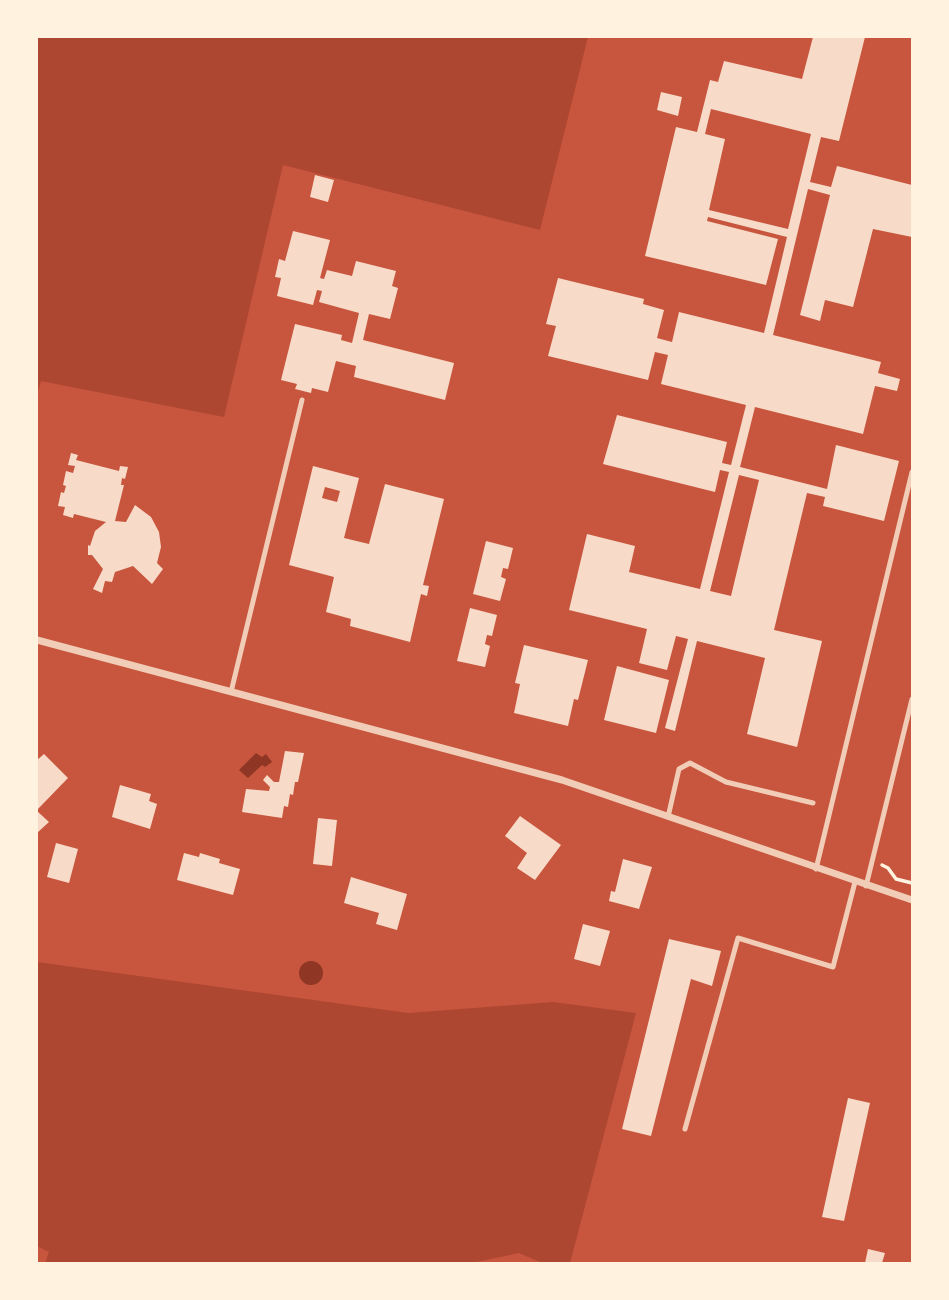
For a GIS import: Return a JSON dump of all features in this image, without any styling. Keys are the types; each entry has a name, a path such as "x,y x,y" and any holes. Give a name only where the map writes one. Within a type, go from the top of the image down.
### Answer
{"street":[{"path":"37,640 562,780 912,900"}],"lane":[{"path":"231,692 302,400"},
{"path":"816,869 912,472"},
{"path":"866,886 912,699"},
{"path":"668,817 679,769 690,763 726,782 813,803"},
{"path":"685,1129 738,939 833,967 855,882"}],"path":[{"path":"872,862 888,869 896,878 912,883"}],"shaded area":[{"path":"37,37 588,37 540,230 283,165 224,417 41,381 37,394"},
{"path":"256,753 262,757 266,754 272,762 265,767 262,765 248,778 239,770"},
{"path":"311,961 319,965 323,973 319,981 311,985 303,981 299,973 303,965"},
{"path":"37,962 408,1013 553,1002 636,1013 570,1263 542,1263 519,1253 472,1263 45,1263 49,1252 37,1246"}],"building":[{"path":"813,37 865,37 839,141 821,137 810,182 831,187 837,166 912,185 912,237 873,229 853,307 825,300 820,321 800,315 830,195 808,189 773,335 881,362 878,373 900,379 897,391 875,386 863,434 755,407 740,467 827,489 836,445 899,461 884,521 823,506 825,497 807,493 774,630 822,641 797,747 747,734 765,658 697,641 675,731 665,728 688,639 676,636 667,670 639,663 647,629 569,610 587,534 635,546 629,572 700,589 729,472 720,470 715,492 603,464 617,415 727,442 722,463 731,465 746,405 661,384 668,355 655,352 648,380 548,356 556,326 546,324 558,278 644,299 643,304 664,310 657,338 672,342 679,312 764,333 787,237 708,217 707,221 778,239 766,285 645,256 676,127 697,132 710,80 718,82 724,61 802,79","holes":["711,109 811,134 788,229 709,210 725,139 705,134","739,475 759,480 731,596 710,591"]},
{"path":"661,92 682,97 678,116 657,110"},
{"path":"315,175 334,180 328,202 310,197"},
{"path":"293,231 330,240 320,278 324,279 327,270 352,276 356,261 396,271 392,286 398,288 390,319 369,314 363,340 454,363 445,400 354,377 356,366 336,361 328,392 312,388 311,393 295,389 297,384 281,380 295,324 342,335 341,340 352,343 359,313 319,302 322,291 317,290 313,305 277,296 281,278 275,277 279,259 285,261"},
{"path":"71,453 78,455 76,460 119,471 120,466 128,467 125,479 122,478 121,485 124,485 115,521 126,522 135,505 151,517 159,532 161,547 157,563 163,569 152,584 133,566 115,572 112,582 105,581 102,593 93,589 103,569 92,555 88,555 88,545 90,546 95,531 106,522 74,514 73,518 63,515 65,507 58,506 61,492 64,493 66,486 63,485 66,471 73,473 75,466 68,465"},
{"path":"313,466 359,478 344,538 369,544 385,484 444,499 423,585 429,586 427,596 421,594 410,642 350,626 351,619 326,612 334,577 289,565","holes":["325,487 340,491 337,502 322,498"]},
{"path":"486,541 513,548 508,569 503,568 501,577 506,579 500,601 473,594"},
{"path":"470,608 497,615 492,636 487,635 485,644 490,646 485,667 457,661"},
{"path":"524,645 588,660 568,726 514,713 520,684 515,683"},
{"path":"617,666 669,680 656,733 604,720"},
{"path":"285,751 304,753 298,782 295,782 293,795 290,794 288,807 284,806 282,818 242,812 246,789 269,791 270,787 263,780 267,775 274,782 279,782"},
{"path":"44,754 68,778 37,810 37,760"},
{"path":"120,785 151,794 149,801 157,804 150,829 112,817"},
{"path":"37,811 49,822 37,833"},
{"path":"520,816 561,845 535,880 517,868 527,853 505,836"},
{"path":"318,818 337,820 332,866 313,864"},
{"path":"56,843 78,849 69,883 47,877"},
{"path":"184,853 199,857 200,853 220,859 219,863 240,869 233,895 177,880"},
{"path":"623,859 652,867 639,909 609,901 611,891 615,892"},
{"path":"351,877 407,894 397,930 376,924 379,913 344,903"},
{"path":"583,924 610,931 600,966 574,959"},
{"path":"669,939 721,951 712,986 691,979 651,1136 622,1129"},
{"path":"848,1098 870,1103 844,1221 822,1217"},
{"path":"868,1249 885,1253 882,1263 865,1263"}]}
